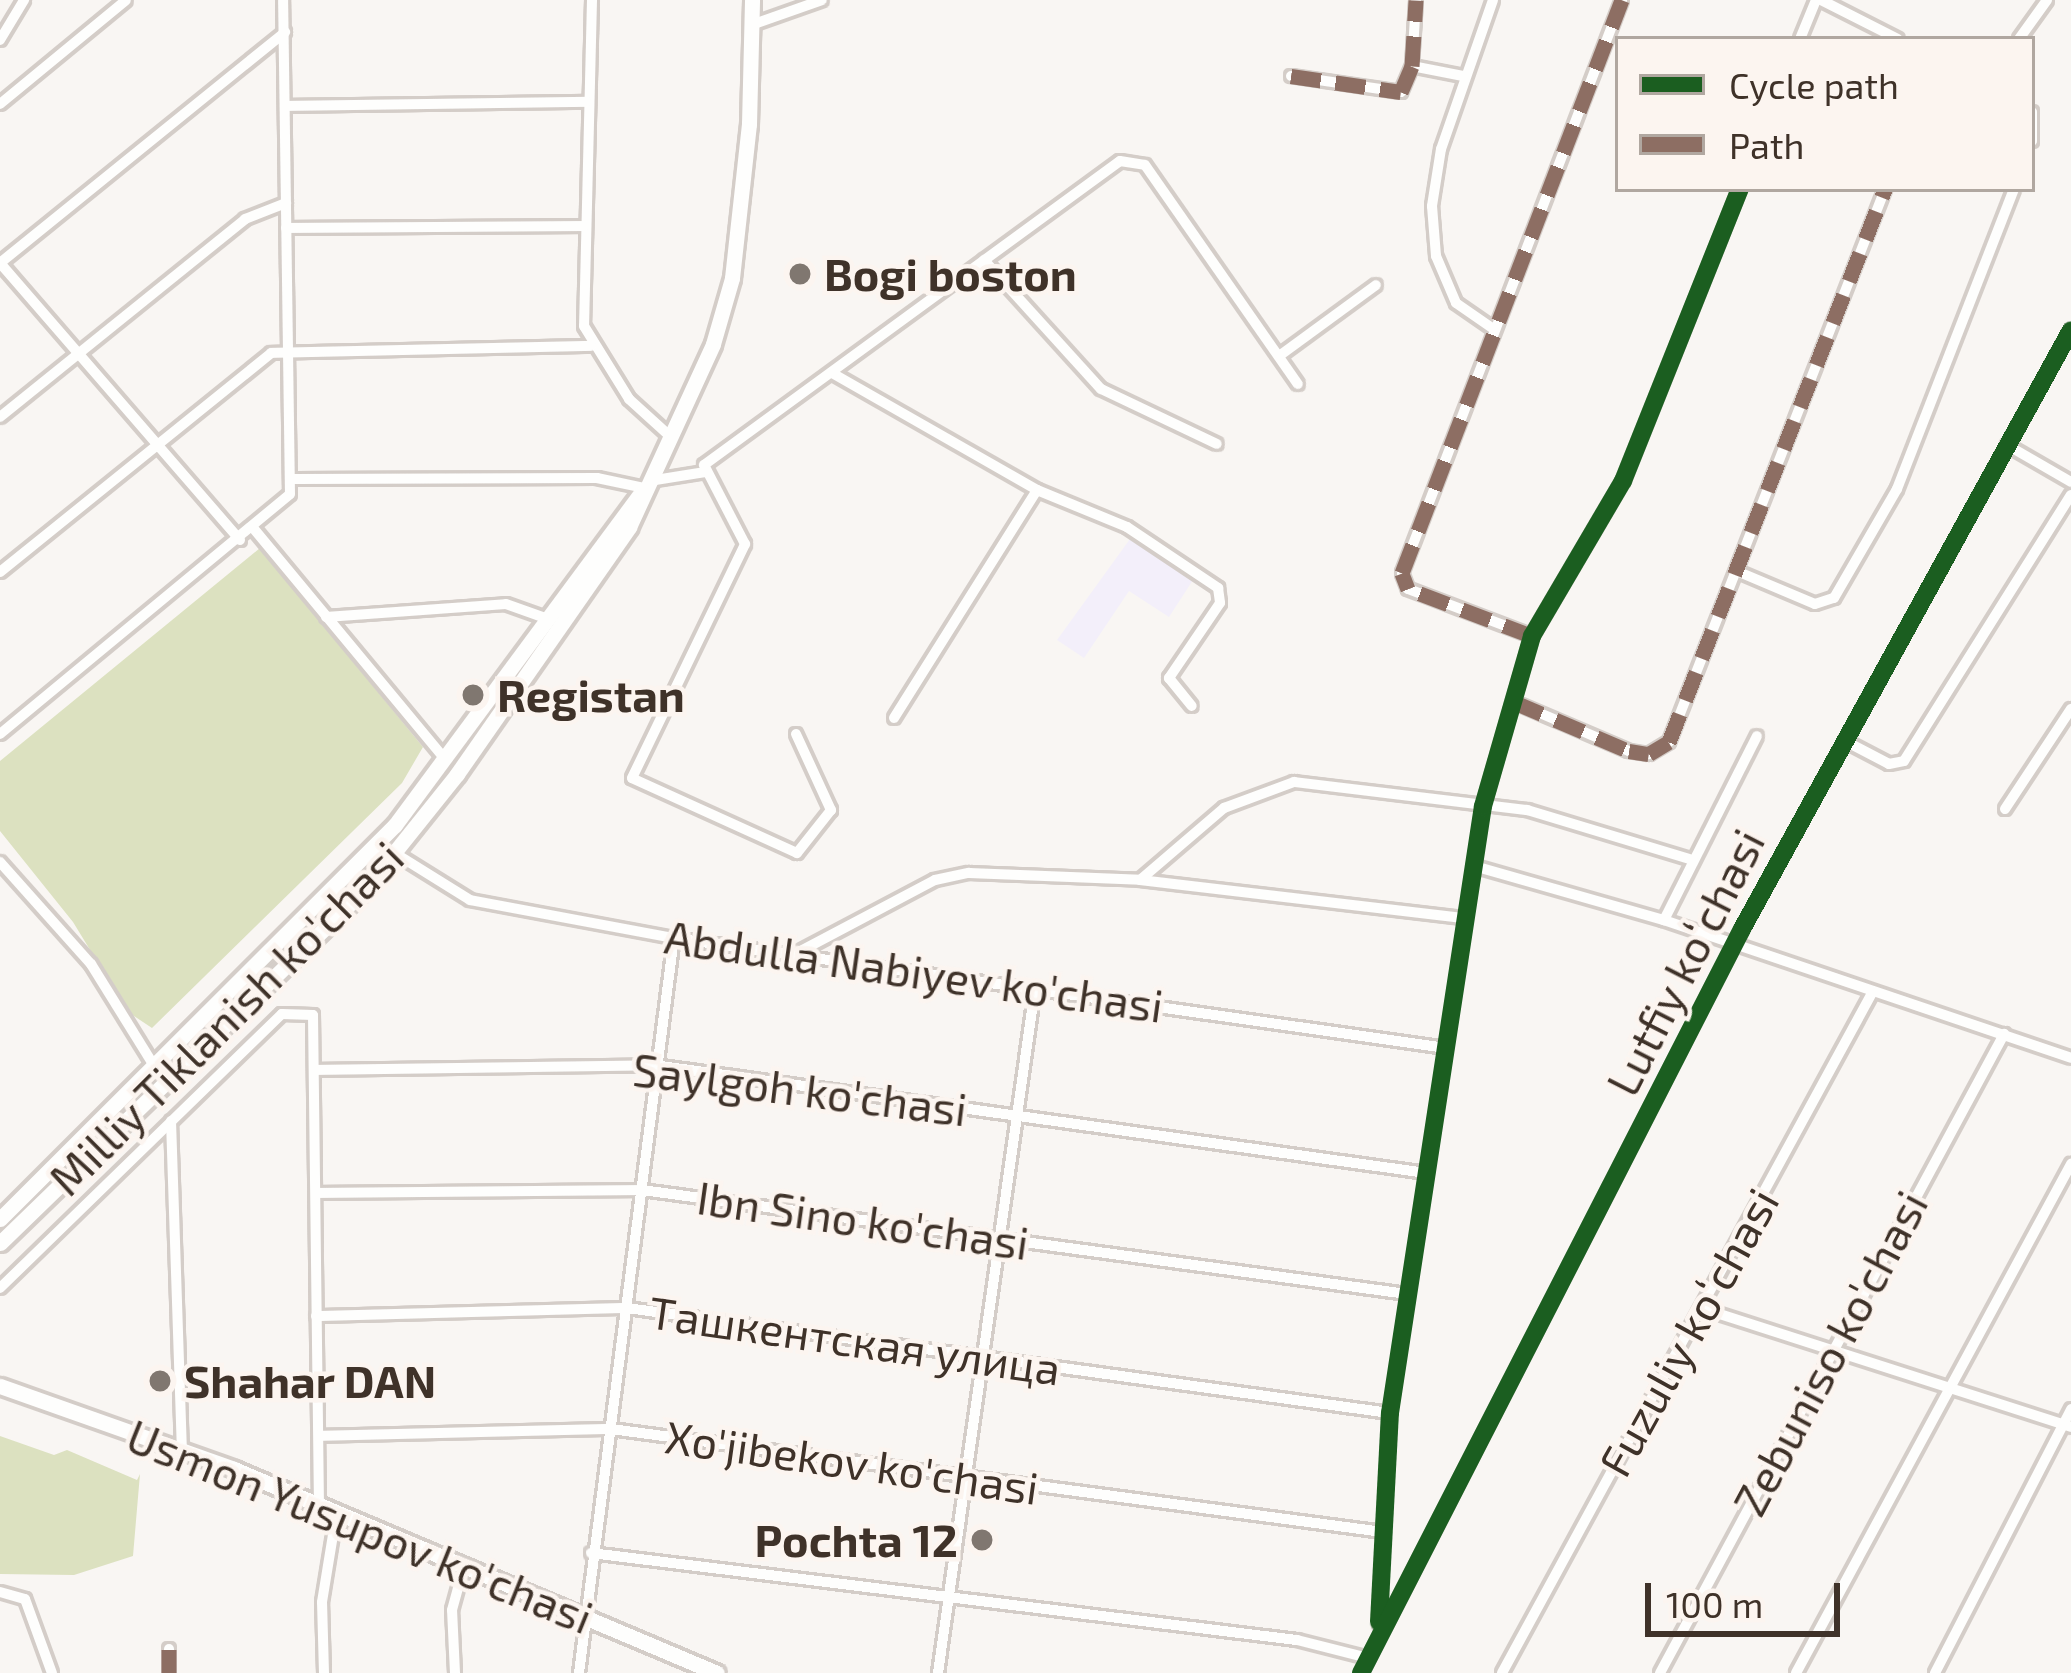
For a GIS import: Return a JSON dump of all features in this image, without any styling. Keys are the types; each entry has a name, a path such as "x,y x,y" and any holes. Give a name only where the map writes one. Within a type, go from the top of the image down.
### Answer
{"main road":[{"name":"Milliy Tiklanish ko'chasi","path":"0,1219 396,854 629,527 672,438 732,278 752,0"},
{"name":"Milliy Tiklanish ko'chasi","path":"0,1243 344,882 446,760 647,485"},
{"name":"Usmon Yusupov ko'chasi","path":"0,1386 182,1448 337,1510 717,1673"}],"street":[{"path":"0,40 24,0"},
{"path":"0,104 126,0"},
{"path":"0,734 287,499 294,479 283,0"},
{"path":"592,0 584,226 591,346 628,399 672,438"},
{"path":"751,25 822,0"},
{"path":"1291,76 1401,92 1412,66 1416,0"},
{"path":"1493,0 1441,149 1436,256 1456,302 1495,330"},
{"path":"1532,636 1408,589 1402,580 1622,0"},
{"path":"1801,36 1818,0 1892,36"},
{"path":"2021,36 2047,0"},
{"path":"240,540 152,447 0,263 284,32"},
{"path":"1412,66 1463,76"},
{"path":"286,106 586,102"},
{"path":"796,734 831,810 799,852 632,778 745,544 705,472 708,459 1120,161 1135,159 1298,384"},
{"path":"1361,1673 1378,1634 1390,1414 1483,806 1532,636 1623,481 1739,192"},
{"path":"1514,703 1629,751 1662,751 1739,572 1884,192"},
{"path":"1739,572 1815,604 1834,598 1897,489 2013,192"},
{"path":"0,417 245,219 286,203"},
{"path":"286,228 584,226"},
{"path":"984,260 1102,389 1217,444"},
{"path":"1279,356 1376,285"},
{"name":"Lutfiy koʻchasi","path":"1378,1634 1738,946 2071,330"},
{"path":"0,572 256,363 291,348 591,346"},
{"path":"832,373 1037,490 1127,527 1218,588 1220,603 1169,678 1192,706"},
{"path":"2007,446 2070,479"},
{"path":"294,479 597,478 647,485 705,472"},
{"path":"894,718 1037,490"},
{"path":"1847,742 1888,764 1904,761 2071,495"},
{"path":"254,529 446,760"},
{"path":"326,617 506,604 545,619"},
{"path":"2005,808 2071,710"},
{"path":"1664,920 1689,859 1756,736"},
{"path":"1140,880 1224,808 1294,782 1527,811 1689,859"},
{"name":"Abdulla Nabiyev ko'chasi","path":"396,854 470,900 674,938 1446,1048"},
{"path":"0,862 92,964 160,1075"},
{"path":"1474,866 1664,920 2071,1058"},
{"path":"795,954 935,880 969,873 1140,880 1463,918"},
{"path":"579,1673 674,938"},
{"path":"938,1673 1035,989"},
{"name":"Fuzuliy koʻchasi","path":"1502,1673 1873,991"},
{"path":"0,1288 282,1014 316,1019 319,1503"},
{"name":"Zebuniso ko'chasi","path":"1660,1673 2004,1034"},
{"name":"Saylgoh ko'chasi","path":"316,1070 654,1065 1426,1173"},
{"path":"171,1121 182,1448"},
{"path":"1796,1673 2071,1164"},
{"name":"Ibn Sino ko'chasi","path":"316,1193 642,1190 1407,1294"},
{"name":"Ташкентская улица","path":"316,1316 628,1308 1390,1414"},
{"path":"1701,1308 2067,1426"},
{"path":"1935,1673 2067,1426 2071,1409"},
{"name":"Xo'jibekov ko'chasi","path":"319,1436 611,1429 1383,1532"},
{"path":"323,1673 322,1602 337,1510"},
{"path":"591,1553 1297,1640 1368,1658"},
{"path":"454,1673 452,1610 464,1566"},
{"path":"0,1592 25,1599 52,1673"},
{"path":"169,1649 170,1673"}],"shaded area":[{"path":"1130,539 1193,580 1169,617 1129,591 1084,658 1057,640"}],"green space":[{"path":"260,548 423,747 402,783 152,1028 128,1012 73,922 0,831 0,761"},
{"path":"0,1436 54,1455 67,1450 137,1480 140,1474 133,1556 74,1575 0,1574"}],"marked path":[{"path":"1291,76 1401,92 1412,66 1416,0"},
{"path":"1532,636 1408,589 1402,573 1622,0"},
{"path":"1514,702 1629,751 1649,754 1669,742 1884,192"},
{"path":"169,1649 169,1673"}],"cycle path":[{"path":"1379,1622 1390,1413 1483,806 1532,636 1623,481 1739,192"},
{"path":"1361,1673 1742,929 2071,330"}],"place":[{"name":"Bogi boston","path":"800,274"},
{"name":"Registan","path":"473,695"},
{"name":"Shahar DAN","path":"160,1381"},
{"name":"Pochta 12","path":"982,1540"}]}
